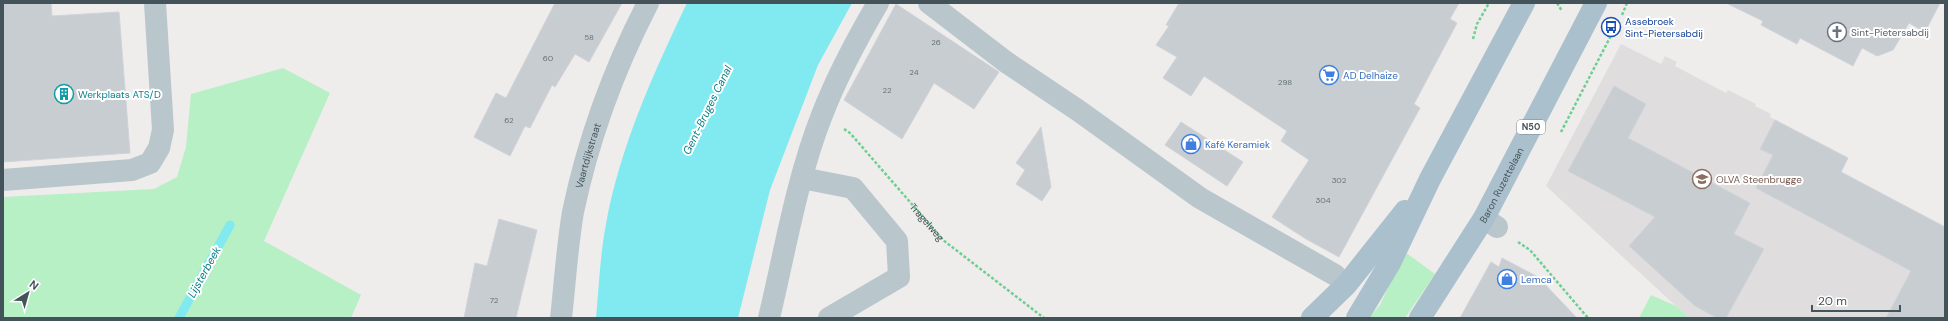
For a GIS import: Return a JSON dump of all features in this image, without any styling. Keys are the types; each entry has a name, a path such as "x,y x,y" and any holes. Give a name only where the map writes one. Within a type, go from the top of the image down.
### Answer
{"main road":[{"path":"1357,318 1390,263 1430,179 1524,3"},
{"name":"Baron Ruzettelaan","path":"1420,318 1490,223 1596,3"},
{"path":"1312,318 1348,284 1430,179"}],"street":[{"path":"3,180 132,170 150,163 159,148 162,130 155,3"},
{"name":"Vaartdijkstraat","path":"561,318 573,213 586,160 602,110 622,58 648,3"},
{"path":"769,318 802,178 822,115 840,76 878,3"},
{"path":"929,3 1006,62 1079,111 1200,198 1335,275"},
{"path":"802,178 853,188 897,241 899,277 829,318"}],"path":[{"name":"Tragelweg","path":"822,115 850,132 943,240 1044,318"},
{"path":"1490,223 1530,250 1588,318"}],"shaded area":[{"name":"OLVA Steenbrugge","path":"1621,44 1661,64 1665,56 1677,62 1675,66 1726,93 1728,90 1756,104 1755,106 1771,114 1770,117 1848,158 1841,172 1945,227 1945,318 1689,318 1546,186"}],"green space":[{"path":"283,68 330,93 264,241 361,295 351,318 3,318 3,197 154,189 177,177 186,147 191,94"},
{"path":"1405,252 1435,274 1405,318 1369,318 1380,305"},
{"path":"1651,295 1676,306 1689,318 1639,318"}],"water":[{"name":"Gent-Bruges Canal","path":"687,3 852,3 818,65 770,190 738,318 596,318 604,236 612,195 620,167 650,84"}],"building":[{"name":"Werkplaats ATS/D","path":"3,3 51,3 52,16 119,12 130,153 3,162"},
{"path":"555,3 622,3 589,62 575,54 555,87 552,85 530,128 525,126 510,156 474,137 496,93 506,98"},
{"path":"1179,3 1459,3 1450,19 1457,23 1414,104 1420,108 1339,257 1306,239 1272,217 1309,160 1281,141 1287,131 1204,76 1191,96 1163,78 1177,57 1156,45 1169,26 1166,25"},
{"name":"Sint-Pietersabdij","path":"1726,3 1940,3 1925,32 1909,23 1893,50 1877,56 1862,48 1853,66 1800,38 1797,44 1761,25 1763,21"},
{"path":"896,4 999,72 974,109 934,83 902,139 844,100"},
{"path":"1614,86 1646,104 1628,138 1750,203 1734,234 1764,249 1726,318 1717,318 1695,306 1629,246 1655,217 1568,171"},
{"path":"1775,120 1848,158 1841,172 1945,227 1945,318 1886,318 1911,271 1756,188 1773,155 1760,149"},
{"path":"1181,122 1243,162 1227,186 1165,145"},
{"path":"1041,127 1051,187 1042,201 1016,184 1025,170 1016,163"},
{"path":"499,219 537,230 516,318 464,318 475,263 487,266"},
{"path":"1502,258 1538,277 1577,318 1460,318 1491,262 1499,267"}],"waterway":[{"name":"Lijsterbeek","path":"179,318 230,225"}],"place":[{"name":"Assebroek Sint-Pietersabdij","path":"1611,27"},
{"name":"Sint-Pietersabdij","path":"1837,32"},
{"name":"AD Delhaize","path":"1329,75"},
{"name":"Werkplaats ATS/D","path":"64,94"},
{"name":"Kafé Keramiek","path":"1191,144"},
{"name":"OLVA Steenbrugge","path":"1702,179"},
{"name":"Lemca","path":"1507,279"}]}
